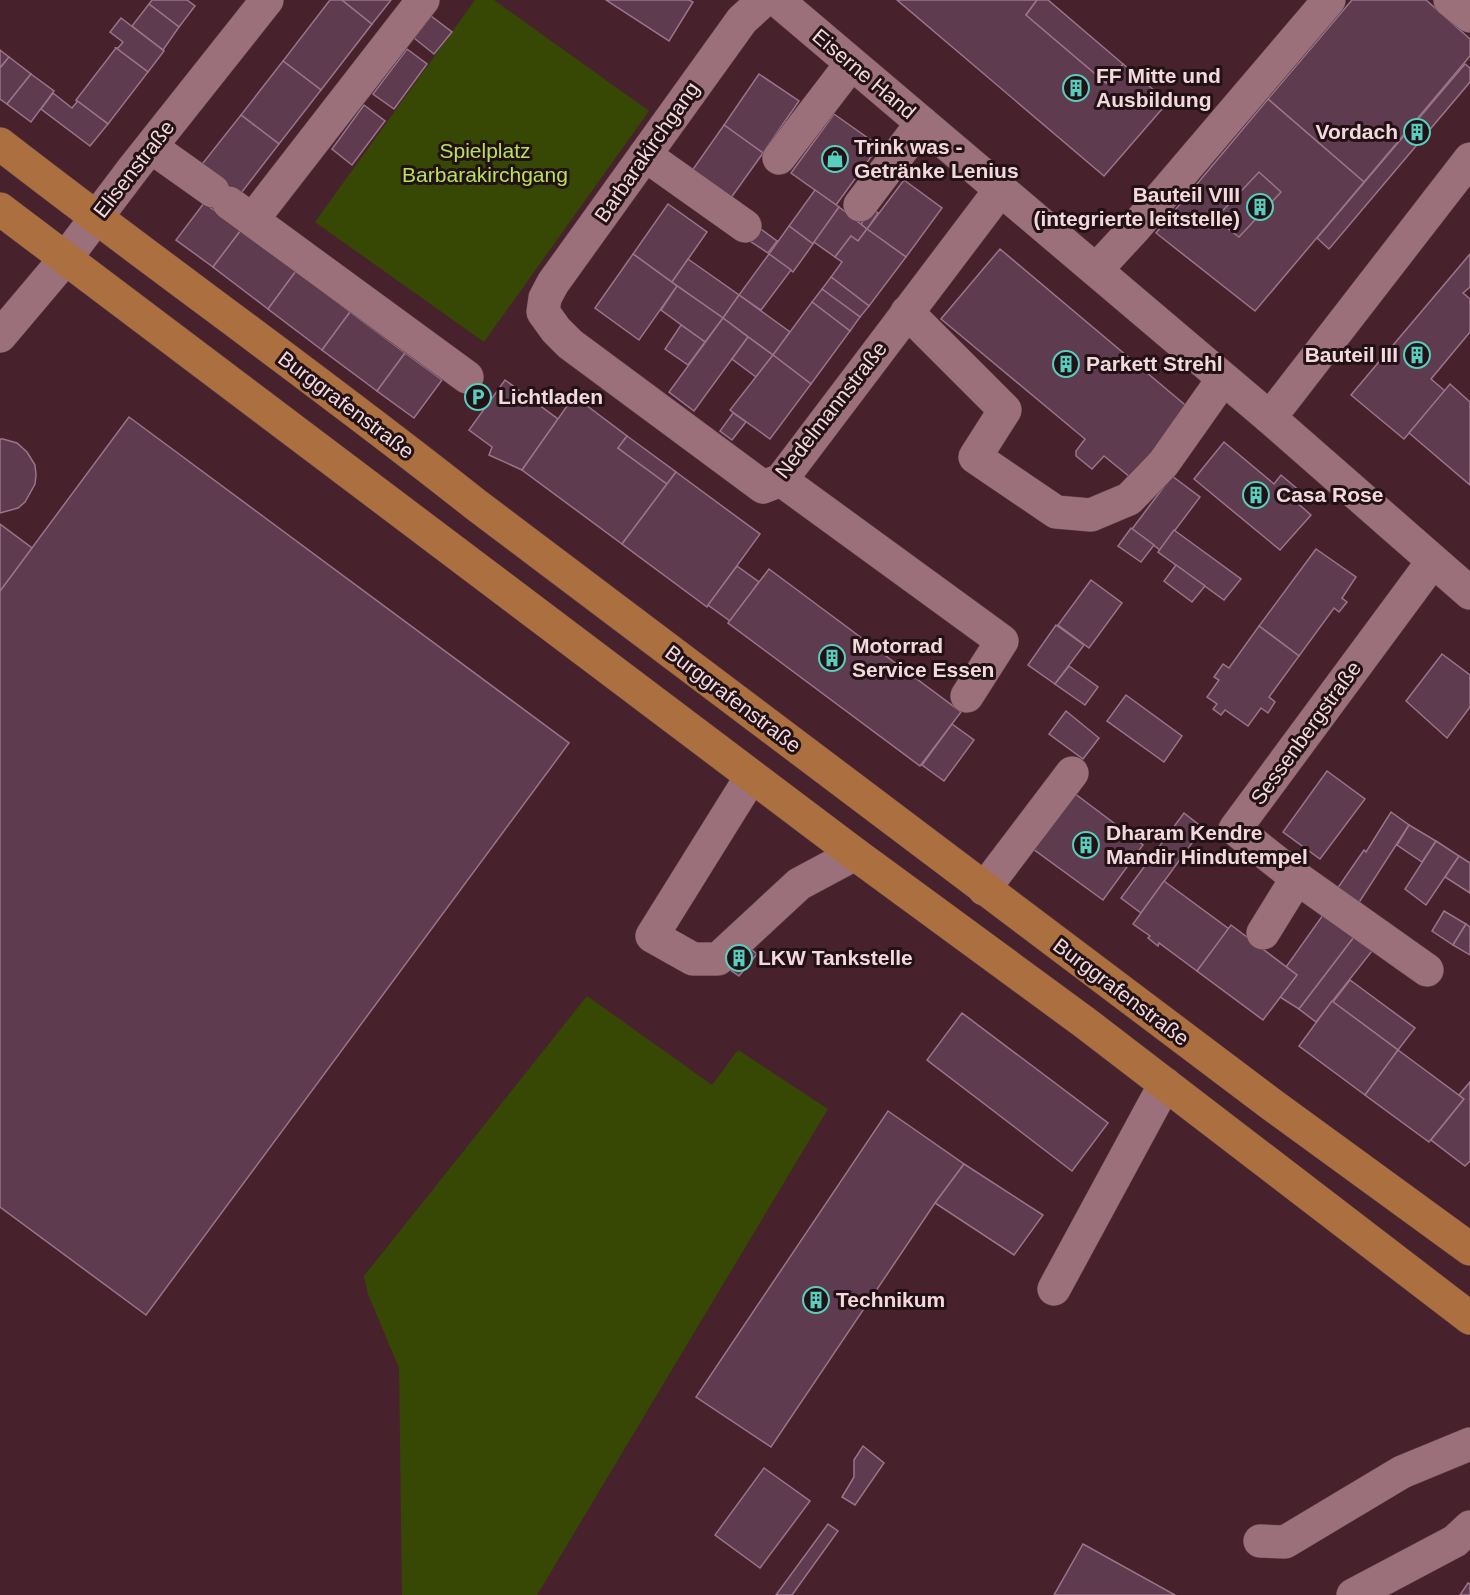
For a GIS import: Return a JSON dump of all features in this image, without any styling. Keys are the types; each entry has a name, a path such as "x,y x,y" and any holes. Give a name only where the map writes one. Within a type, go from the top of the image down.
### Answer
{"main road":[{"name":"Burggrafenstraße","path":"0,144 1270,1104 1470,1249"},
{"path":"0,209 855,855 1465,1304"}],"street":[{"name":"Elisenstraße","path":"0,336 65,259 150,147 267,0"},
{"path":"231,204 423,0"},
{"name":"Barbarakirchgang","path":"543,312 545,298 554,283 742,20 764,0"},
{"name":"Eiserne Hand","path":"777,0 1269,417 1470,593"},
{"path":"1096,270 1134,229 1329,0"},
{"path":"1450,0 1470,16"},
{"path":"779,158 851,64"},
{"path":"860,206 922,123"},
{"path":"150,147 467,377"},
{"path":"645,155 745,226"},
{"path":"1269,417 1469,161"},
{"name":"Nedelmannstraße","path":"543,312 570,344 763,487 781,480 1001,189"},
{"path":"908,312 1005,410 975,457 1056,512 1091,515 1129,499 1163,464 1223,379"},
{"path":"781,480 1002,641 967,696"},
{"name":"Sessenbergstraße","path":"1427,970 1297,878 1235,829 1433,561"},
{"path":"984,889 1072,773"},
{"path":"751,777 652,936 693,959 718,959 799,884 855,855"},
{"path":"1263,933 1297,878"},
{"path":"1054,1289 1165,1084"},
{"path":"1260,1541 1285,1542 1402,1472 1470,1444"},
{"path":"1353,1595 1455,1541 1470,1527"}],"green space":[{"name":"Spielplatz Barbarakirchgang","path":"475,0 494,0 649,111 484,342 315,222"},
{"path":"587,996 712,1085 738,1050 828,1109 537,1595 402,1595 399,1368 368,1294 364,1276"}],"building":[{"path":"152,0 187,0 195,6 179,27 149,4"},
{"path":"330,0 342,0 372,24 321,90 283,61"},
{"path":"342,0 391,0 372,24"},
{"path":"606,0 689,0 693,2 669,41"},
{"name":"FF Mitte und Ausbildung","path":"897,0 1037,0 1026,15 1106,83 1123,64 1168,102 1104,176"},
{"path":"1037,0 1048,0 1123,64 1106,83 1026,15"},
{"path":"1352,0 1426,0 1470,39 1470,56 1364,182 1268,99"},
{"path":"149,4 179,27 163,50 132,26"},
{"path":"431,16 452,32 434,54 414,38"},
{"path":"121,18 164,51 148,72 116,48 123,42 110,32"},
{"path":"116,48 148,72 108,124 76,100"},
{"path":"407,49 427,64 394,109 373,94"},
{"path":"0,50 9,57 0,68"},
{"path":"9,57 31,74 7,104 0,99 0,68"},
{"path":"283,61 321,90 279,144 241,115"},
{"name":"Vordach","path":"1465,64 1470,68 1470,82 1329,249 1317,238"},
{"path":"31,74 54,91 31,122 7,104"},
{"path":"759,74 799,101 763,153 724,125"},
{"path":"53,93 72,108 76,100 108,124 90,146 41,109"},
{"name":"Bauteil VIII (integrierte leitstelle)","path":"1268,99 1364,182 1255,311 1156,233"},
{"path":"364,105 385,121 352,165 332,149"},
{"name":"Trink was - Getränke Lenius","path":"834,114 879,146 836,205 791,173"},
{"path":"241,115 279,144 238,197 199,168"},
{"path":"724,125 763,153 728,202 689,175"},
{"path":"1259,172 1281,192 1239,237 1215,219"},
{"path":"904,180 942,208 906,257 867,229"},
{"path":"815,190 839,207 813,244 789,226"},
{"path":"204,203 241,230 213,267 176,240"},
{"path":"668,204 707,232 672,282 633,254"},
{"path":"839,207 867,229 858,241 851,236 835,257 814,242"},
{"path":"872,209 878,213 867,229 861,224"},
{"path":"754,224 777,241 768,253 744,237"},
{"path":"789,226 813,244 793,272 769,254"},
{"path":"867,229 906,257 869,306 831,277 842,262 835,257 851,236 858,241"},
{"path":"241,230 296,271 268,309 213,267"},
{"name":"Parkett Strehl","path":"1000,249 1190,409 1130,477 1104,456 1092,469 1076,456 1076,451 1085,439 941,319"},
{"path":"633,254 677,286 639,340 595,308"},
{"path":"769,254 791,270 761,310 739,295"},
{"name":"Bauteil III","path":"1470,254 1470,287 1463,293 1470,299 1470,332 1431,379 1445,391 1404,439 1351,395"},
{"path":"688,259 739,295 723,318 672,282"},
{"path":"296,271 350,312 322,350 268,309"},
{"path":"831,277 869,306 860,317 822,289"},
{"path":"677,286 723,318 705,342 661,310"},
{"path":"822,289 860,317 850,331 812,302"},
{"path":"739,295 790,332 773,355 723,318"},
{"path":"812,302 850,331 811,384 773,355"},
{"path":"350,312 405,353 377,391 322,350"},
{"path":"723,318 748,337 694,411 669,392"},
{"path":"681,325 705,342 688,365 665,349"},
{"path":"748,337 773,355 756,377 732,359"},
{"path":"405,353 442,380 414,418 377,391"},
{"path":"773,355 811,384 770,439 730,410"},
{"path":"505,380 558,419 522,470 489,455 492,447 469,430"},
{"path":"1450,384 1470,402 1470,485 1409,433"},
{"path":"574,396 627,436 618,448 667,484 622,544 522,470"},
{"path":"733,413 746,422 732,440 720,431"},
{"path":"129,417 569,743 146,1315 0,1207 0,591"},
{"path":"627,436 676,472 667,484 618,448"},
{"path":"0,439 17,443 27,452 35,465 36,475 35,484 25,502 18,508 0,513"},
{"name":"Casa Rose","path":"1224,442 1274,484 1281,475 1301,492 1294,500 1311,515 1280,550 1194,479"},
{"path":"676,472 760,534 707,607 622,544"},
{"path":"1172,476 1200,497 1160,550 1132,529"},
{"path":"0,524 32,548 0,591"},
{"path":"1131,528 1154,545 1141,562 1118,546"},
{"path":"1174,530 1241,579 1224,600 1158,552"},
{"path":"1316,549 1356,577 1342,598 1347,602 1339,612 1334,608 1299,656 1259,626"},
{"path":"1176,565 1205,586 1192,602 1164,581"},
{"path":"737,566 759,582 730,621 708,605"},
{"name":"Motorrad Service Essen","path":"769,569 961,712 920,766 728,623"},
{"path":"1091,580 1122,603 1089,648 1058,625"},
{"path":"1056,625 1084,645 1055,684 1028,665"},
{"path":"1259,626 1299,656 1269,697 1275,702 1268,713 1261,708 1248,726 1225,710 1221,715 1213,709 1217,704 1207,697 1219,680 1214,677 1223,664 1229,668"},
{"path":"1442,654 1470,675 1470,707 1447,738 1406,701"},
{"path":"1069,666 1098,687 1085,705 1055,684"},
{"path":"1126,695 1182,736 1164,762 1107,721"},
{"path":"1066,711 1099,738 1083,759 1049,734"},
{"path":"952,724 974,740 944,781 922,765"},
{"path":"1327,771 1365,799 1320,859 1283,832"},
{"name":"Dharam Kendre Mandir Hindutempel","path":"1070,790 1143,845 1103,900 1029,846"},
{"path":"1391,812 1409,825 1358,904 1337,889 1364,850 1366,852"},
{"path":"1184,813 1203,828 1141,913 1121,898"},
{"path":"1409,825 1436,841 1422,862 1397,845"},
{"path":"1436,841 1459,856 1426,905 1405,889"},
{"path":"1459,856 1470,863 1470,893 1445,877"},
{"path":"1164,881 1229,929 1197,971 1159,943 1158,946 1148,938 1150,936 1133,924"},
{"path":"1444,911 1466,924 1453,945 1432,931"},
{"path":"1323,915 1354,937 1299,1009 1280,997 1297,975 1286,967"},
{"path":"1466,924 1470,927 1470,955 1453,945"},
{"path":"1231,925 1297,975 1263,1020 1197,971"},
{"path":"1354,937 1372,951 1316,1022 1299,1009"},
{"name":"LKW Tankstelle","path":"739,939 757,954 739,976 720,963"},
{"path":"1350,980 1415,1028 1398,1050 1333,1002"},
{"path":"1332,1001 1398,1050 1365,1095 1299,1046"},
{"path":"962,1013 1108,1123 1072,1171 927,1060"},
{"path":"1398,1050 1464,1099 1429,1142 1365,1095"},
{"path":"1470,1082 1470,1161 1465,1166 1431,1140 1464,1099 1459,1095"},
{"name":"Technikum","path":"888,1111 964,1164 935,1203 771,1447 696,1397"},
{"path":"964,1164 1043,1215 1014,1255 935,1203"},
{"path":"863,1446 884,1463 855,1505 842,1497 854,1477 854,1460"},
{"path":"764,1468 810,1501 760,1568 715,1535"},
{"path":"828,1524 838,1531 792,1595 776,1595"},
{"path":"1083,1544 1175,1595 1054,1595"},
{"path":"1468,1583 1470,1584 1470,1595 1460,1595"}],"place":[{"name":"FF Mitte und Ausbildung","path":"1076,88"},
{"name":"Vordach","path":"1417,132"},
{"name":"Trink was - Getränke Lenius","path":"835,159"},
{"name":"Bauteil VIII (integrierte leitstelle)","path":"1260,207"},
{"name":"Bauteil III","path":"1417,355"},
{"name":"Parkett Strehl","path":"1066,364"},
{"name":"Lichtladen","path":"478,397"},
{"name":"Casa Rose","path":"1256,495"},
{"name":"Motorrad Service Essen","path":"832,658"},
{"name":"Dharam Kendre Mandir Hindutempel","path":"1086,845"},
{"name":"LKW Tankstelle","path":"739,958"},
{"name":"Technikum","path":"816,1300"}]}
